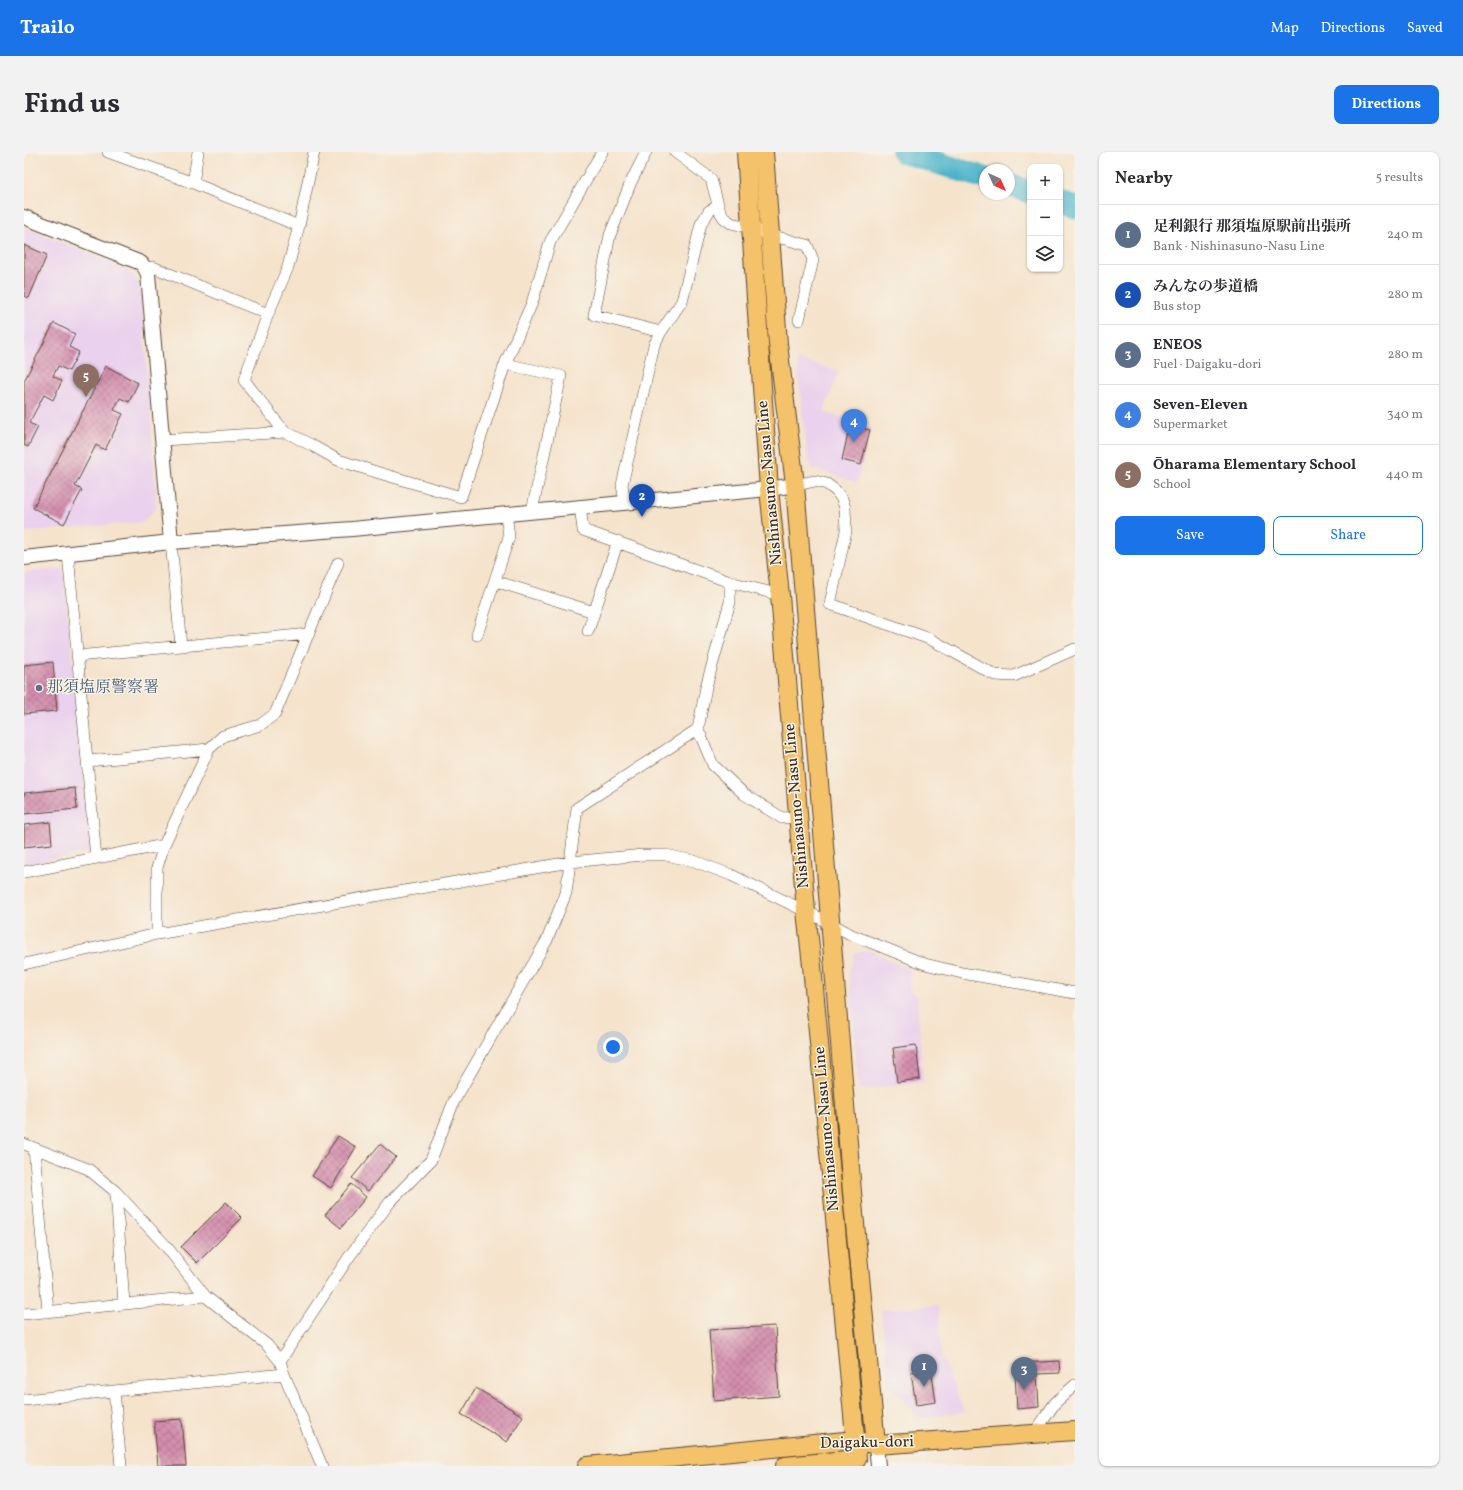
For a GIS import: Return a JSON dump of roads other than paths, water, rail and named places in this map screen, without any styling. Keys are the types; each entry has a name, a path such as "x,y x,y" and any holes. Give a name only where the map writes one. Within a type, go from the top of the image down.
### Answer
{"main road":[{"name":"Nishinasuno-Nasu Line","path":"746,152 769,488 780,594 806,911 858,1463"},
{"name":"Nishinasuno-Nasu Line","path":"764,152 778,344 795,485 852,1192 876,1445"},
{"name":"Daigaku-dori","path":"587,1466 855,1440 876,1445 1075,1431"},
{"path":"858,1463 876,1445"},
{"name":"Daigaku-dori","path":"785,1466 858,1463"}],"street":[{"path":"108,152 193,183 299,226"},
{"path":"193,183 198,152"},
{"path":"314,152 299,226 288,267 268,314 244,380 286,432 338,460 461,497 505,364 532,302 550,242 602,152"},
{"path":"646,152 631,182 610,235 594,315 661,332"},
{"path":"675,152 711,179 720,212 724,218 731,223 807,245 813,260 799,320"},
{"path":"625,502 622,485 654,345 682,301 701,224 709,211 718,206"},
{"path":"24,217 141,263 145,268 149,282 181,646"},
{"path":"145,268 153,267 268,314"},
{"path":"505,364 561,376 532,511"},
{"path":"163,440 286,432"},
{"path":"24,558 172,542 352,529 769,488 815,481 827,484 836,491 842,499 845,508 846,531 830,604 930,639 995,675 1014,676 1075,649"},
{"path":"580,506 583,530 730,582 780,594"},
{"path":"477,635 510,537 506,513"},
{"path":"588,630 618,542"},
{"path":"68,554 96,858"},
{"path":"157,934 157,868 164,845 209,749 223,736 260,725 275,714 338,563"},
{"path":"495,581 594,612"},
{"path":"730,582 730,602 706,687 698,729 713,765 744,794 782,818 798,817"},
{"path":"77,656 309,634"},
{"path":"280,1361 349,1257 385,1208 432,1160 454,1101 548,940 566,893 577,808 698,729"},
{"path":"88,761 209,749"},
{"path":"24,872 164,845"},
{"path":"24,964 157,934 570,862 643,855 666,855 694,861 731,875 852,935 925,964 962,973 1075,993"},
{"path":"48,1312 29,1146 88,1169 116,1192 166,1246 205,1296 267,1345 280,1361 322,1466"},
{"path":"116,1192 124,1304"},
{"path":"24,1314 205,1296"},
{"path":"24,1400 284,1374"},
{"path":"1033,1435 1055,1403 1075,1385"},
{"path":"114,1391 121,1466"},
{"path":"876,1445 878,1466"}],"waterway":[{"path":"903,152 979,176"},
{"path":"1015,187 1027,191"},
{"path":"1063,203 1075,207"}],"place":[{"name":"Ōharama Elementary School","path":"86,397"},
{"name":"Seven-Eleven","path":"854,442"},
{"name":"みんなの歩道橋","path":"642,517"},
{"name":"那須塩原警察署","path":"39,688"},
{"name":"足利銀行 那須塩原駅前出張所","path":"924,1387"},
{"name":"ENEOS","path":"1024,1390"}]}
